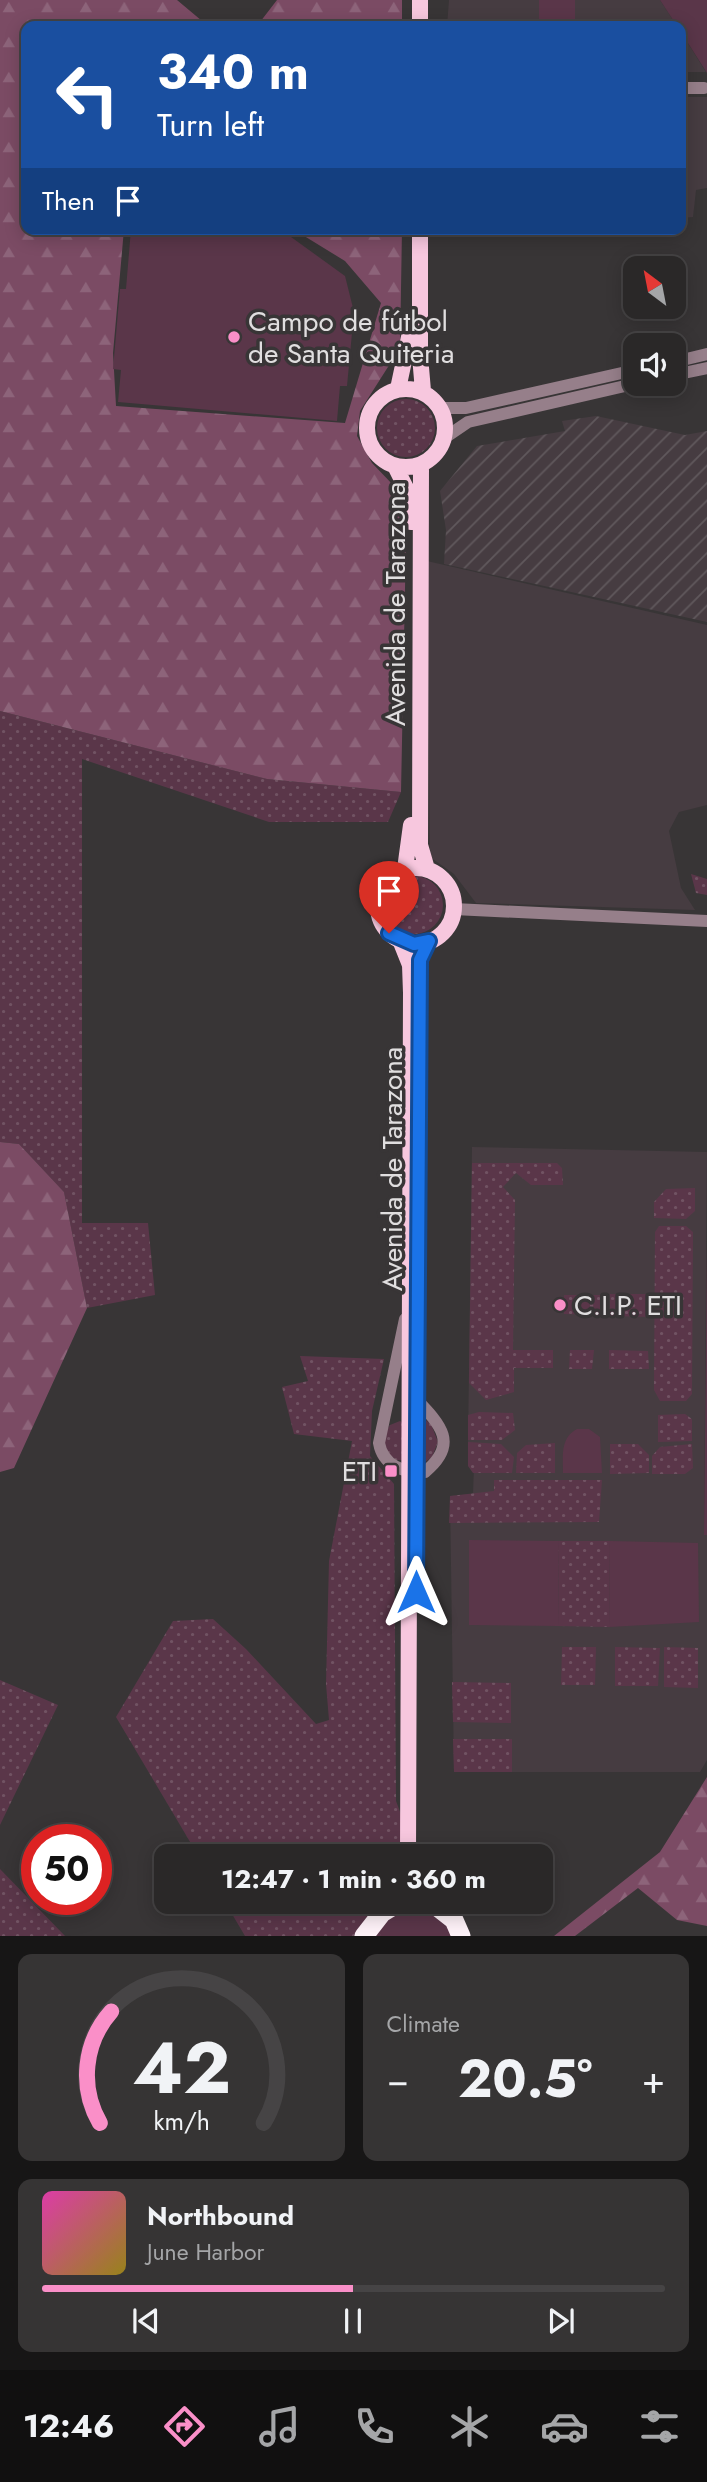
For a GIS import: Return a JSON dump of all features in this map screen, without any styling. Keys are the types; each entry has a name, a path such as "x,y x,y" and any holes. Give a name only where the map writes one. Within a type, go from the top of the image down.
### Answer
{"highway":[{"path":"447,1914 454,1920 460,1936"}],"main road":[{"path":"410,0 410,21"},
{"path":"420,0 420,21"},
{"path":"398,389 412,329 411,235"},
{"path":"420,235 420,356 423,391"},
{"path":"398,389 423,391 433,397 444,417 443,439 439,449 421,465 396,468 379,458 373,449 367,436 367,421 373,407 383,396 398,389"},
{"name":"Avenida de Tarazona","path":"421,465 420,845 427,869"},
{"name":"Avenida de Tarazona","path":"396,468 411,506 411,825 405,869"},
{"path":"405,869 427,869 447,884 454,909 450,923 441,934 429,941 414,944 400,940 381,922 379,897 384,884 405,869"},
{"name":"Avenida de Tarazona","path":"400,940 410,965 411,993 410,1298 419,1844"},
{"name":"Avenida de Tarazona","path":"408,1844 420,960 429,941"}],"street":[{"path":"686,88 704,88"},
{"path":"686,359 707,354"},
{"path":"686,372 707,368"},
{"path":"439,408 470,407 623,373"},
{"path":"443,439 468,422 623,386"},
{"path":"454,909 707,920"},
{"name":"Avenida de Tarazona","path":"410,1298 379,1443 390,1462 413,1473"},
{"path":"413,1473 425,1472 435,1464 443,1452 445,1441 435,1419 416,1399"}],"shaded area":[{"path":"449,0 660,0 674,21 447,21"},
{"path":"539,0 575,0 575,21 539,21"},
{"path":"660,0 707,0 707,73 686,40 686,21 674,21"},
{"path":"686,40 706,72 686,72"},
{"path":"686,97 707,97 707,188 696,190 693,217 686,218"},
{"name":"Campo de fútbol de Santa Quiteria","path":"130,235 288,235 345,276 354,312 347,386 340,386 337,421 118,402 121,370 113,369 120,289 126,289"},
{"path":"400,399 412,399 427,407 435,422 435,434 427,449 412,457 400,457 385,449 377,434 377,422 385,407"},
{"path":"596,416 685,435 707,431 707,622 444,564 446,530 440,491 477,446 565,431 562,421"},
{"path":"427,561 707,625 707,805 679,812 669,831 681,888 695,910 476,903 454,874 430,857"},
{"path":"0,711 267,779 401,792 388,822 269,822 82,759 82,1223 148,1223 155,1295 87,1308 64,1192 19,1144 0,1142"},
{"path":"691,874 707,879 707,895 696,893"},
{"path":"408,876 420,876 435,884 443,899 443,911 435,926 420,934 408,934 393,926 385,911 385,899 393,884"},
{"path":"472,1147 707,1152 704,1534 707,1535 707,1760 700,1772 454,1772 450,1496 473,1494 474,1465 468,1442"},
{"path":"472,1163 557,1163 562,1168 563,1185 531,1185 516,1173 503,1187 515,1200 513,1350 553,1350 553,1368 514,1368 514,1392 486,1400 469,1383"},
{"path":"695,1188 695,1211 686,1219 654,1218 654,1202 666,1189"},
{"path":"659,1226 686,1226 693,1232 692,1394 686,1401 660,1401 654,1390 655,1232"},
{"path":"707,1241 707,1535 704,1535"},
{"path":"610,1294 651,1294 651,1317 610,1316"},
{"path":"564,1295 601,1295 601,1315 564,1314"},
{"path":"570,1350 594,1350 592,1369 569,1369"},
{"path":"609,1350 648,1351 649,1369 609,1369"},
{"path":"300,1356 384,1359 372,1411 370,1456 394,1484 396,1801 412,1844 191,1844 116,1717 173,1621 213,1619 246,1649 316,1724 329,1720 326,1684 329,1561 352,1441 294,1434 282,1387 308,1381"},
{"path":"479,1412 513,1413 515,1430 502,1440 468,1440 468,1415"},
{"path":"685,1414 692,1419 692,1441 658,1442 658,1415"},
{"path":"423,1418 431,1424 438,1442 432,1457 421,1465"},
{"path":"400,1421 403,1423 402,1460 396,1460 386,1452 384,1435 390,1425"},
{"path":"577,1429 589,1429 600,1437 602,1473 563,1473 565,1442"},
{"path":"468,1442 501,1444 514,1457 512,1473 473,1473 468,1466"},
{"path":"555,1443 555,1473 516,1473 517,1453 526,1445"},
{"path":"610,1444 638,1444 649,1455 649,1473 610,1474"},
{"path":"692,1444 693,1468 685,1474 652,1474 652,1456 660,1447"},
{"path":"494,1480 602,1480 599,1522 449,1523 450,1496 494,1491"},
{"path":"469,1540 558,1541 559,1626 469,1625"},
{"path":"558,1541 610,1541 609,1627 559,1626"},
{"path":"610,1541 698,1543 699,1622 609,1627"},
{"path":"562,1647 596,1647 595,1685 561,1685"},
{"path":"615,1647 660,1648 658,1686 615,1686"},
{"path":"664,1647 698,1648 698,1688 664,1687"},
{"path":"0,1680 58,1705 0,1825"},
{"path":"452,1682 511,1683 511,1723 453,1722"},
{"path":"453,1739 512,1739 512,1772 454,1772"},
{"path":"0,1869 21,1891 21,1915 45,1915 65,1936 0,1936"},
{"path":"232,1914 447,1914 465,1936 245,1936"},
{"path":"432,1914 445,1926 450,1936 380,1936 394,1916"}],"green space":[{"path":"0,0 177,0 202,21 21,21 21,235 123,235 113,353 116,406 345,423 381,303 345,261 303,235 402,235 400,348 360,411 357,436 372,463 394,486 406,537 401,792 267,779 0,711"},
{"path":"277,0 402,0 402,21 261,21"},
{"path":"0,1142 19,1144 64,1192 87,1308 14,1468 0,1472"},
{"path":"707,1777 707,1926 677,1920 638,1888 575,1936 554,1936 660,1852"}],"place":[{"name":"Campo de fútbol de Santa Quiteria","path":"234,337"},
{"name":"C.I.P. ETI","path":"560,1305"},
{"name":"ETI","path":"391,1471"}],"route":[{"path":"389,933 414,944 429,941 420,960 416,1592"}]}
